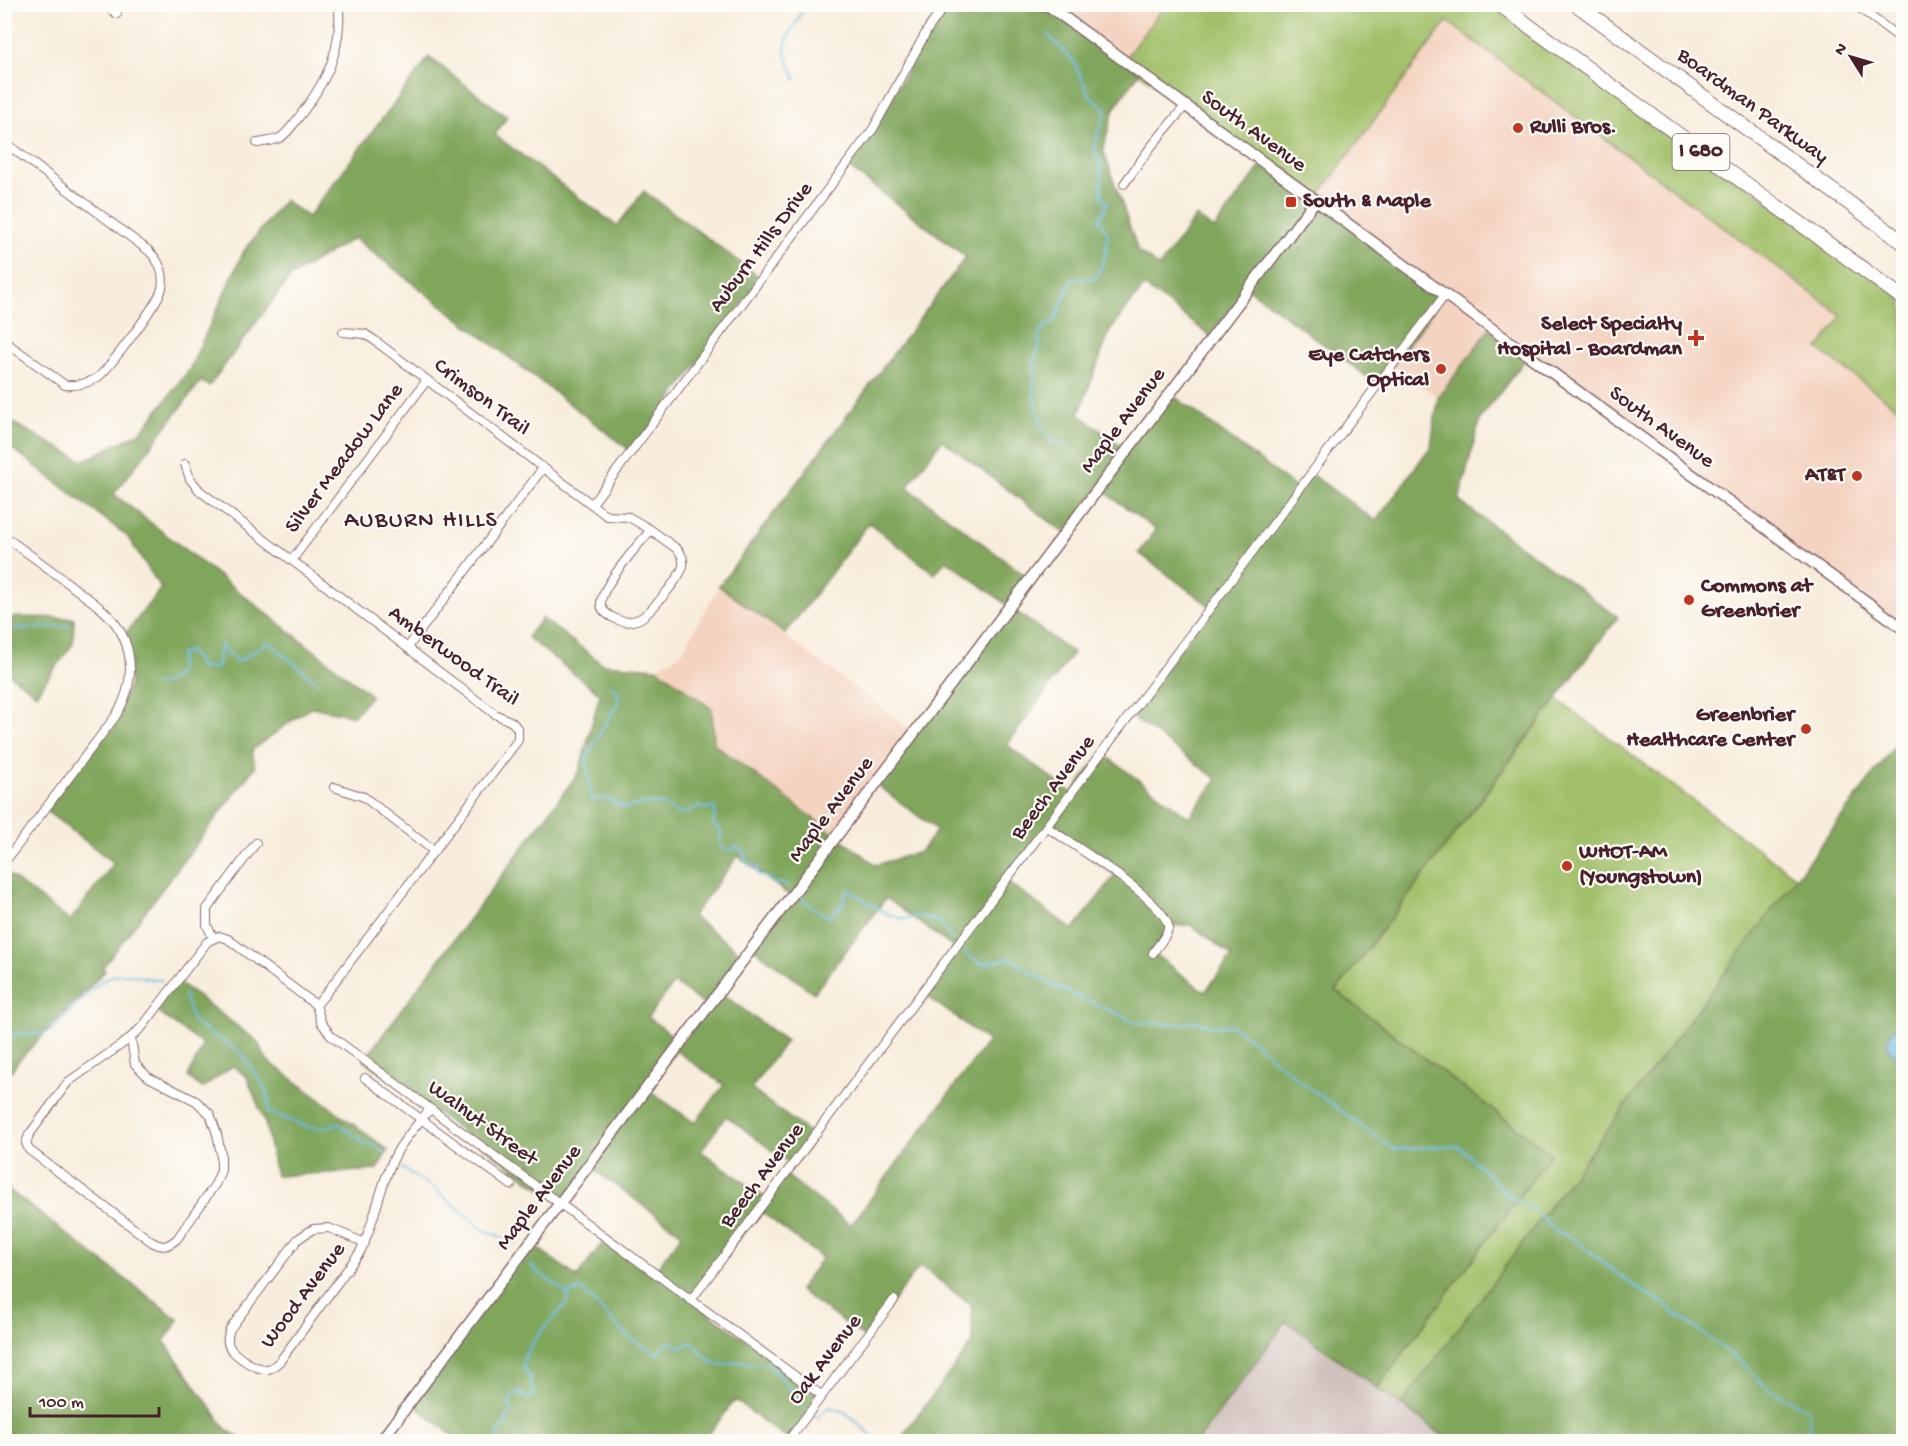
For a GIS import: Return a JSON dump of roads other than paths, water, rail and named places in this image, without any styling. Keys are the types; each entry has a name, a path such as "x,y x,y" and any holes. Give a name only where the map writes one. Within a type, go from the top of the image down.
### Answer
{"highway":[{"name":"I 680","path":"1499,4 1904,299"},
{"name":"Boardman Parkway","path":"1576,4 1904,243"}],"street":[{"path":"104,4 117,14"},
{"path":"257,143 278,139 288,132 323,83 338,42 339,4"},
{"name":"Auburn Hills Drive","path":"592,504 873,129 928,29 946,4"},
{"name":"South Avenue","path":"1046,4 1904,629"},
{"path":"1854,4 1904,41"},
{"path":"1124,184 1185,106"},
{"path":"4,142 149,250 159,264 163,277 161,293 156,303 103,373 88,382 68,386 59,382 4,341"},
{"name":"Maple Avenue","path":"380,1442 1315,201"},
{"name":"Beech Avenue","path":"691,1300 1445,295"},
{"name":"Crimson Trail","path":"343,332 364,334 374,340 608,516 629,517 651,530 681,553 683,566 679,575 646,614 631,621 618,620 603,609 601,602 603,595 651,530"},
{"name":"Silver Meadow Lane","path":"292,560 427,380"},
{"name":"Amberwood Trail","path":"185,464 190,479 200,491 495,714 516,725 519,733 518,740 316,1005"},
{"path":"408,647 543,468"},
{"path":"4,536 108,615 123,636 130,665 128,692 120,710 4,863"},
{"path":"334,787 364,797 434,850"},
{"path":"1047,827 1157,906 1168,930 1153,953"},
{"path":"131,1038 135,1064 148,1077 196,1101 210,1114 221,1154 221,1170 216,1183 177,1239 168,1246 161,1247 152,1242 29,1150 26,1143 29,1135 68,1082 131,1038 207,942 213,938 207,925 207,909 256,843"},
{"name":"Walnut Street","path":"213,938 219,936 228,939 316,1005 321,1022 331,1036 821,1395"},
{"path":"365,1078 511,1185"},
{"name":"Wood Avenue","path":"365,1243 329,1228 314,1228 298,1239 230,1329 227,1339 229,1347 249,1364 261,1369 271,1369 280,1361 360,1252 365,1243 396,1152 430,1109"},
{"name":"Oak Avenue","path":"787,1442 894,1300"}],"water":[{"path":"1903,1022 1903,1064 1888,1047 1888,1043 1892,1033"}],"waterway":[{"path":"796,80 785,48 788,36 802,9 802,4"},
{"path":"1048,35 1074,62 1091,98 1106,109 1094,148 1101,165 1102,198 1108,203 1099,219 1108,234 1104,260 1096,278 1072,279 1053,324 1047,325 1038,336 1040,345 1034,359 1034,397 1044,432 1053,443 1069,445"},
{"path":"4,624 12,629 69,626"},
{"path":"155,686 176,676 180,655 188,651 200,668 217,668 221,645 238,662 268,642 318,683"},
{"path":"609,685 618,691 618,702 586,758 592,800 604,798 626,808 643,804 665,804 677,814 689,812 699,806 704,809 712,807 716,809 713,823 722,834 719,840 722,849 731,850 735,847 745,852 744,857 748,865 757,867 758,874 770,879 776,885 780,883 788,886"},
{"path":"801,896 807,904 829,917 842,905 848,889 891,915 901,918 919,916 939,921 952,940"},
{"path":"963,949 968,956 983,964 1010,958 1051,985 1138,1023 1184,1024 1194,1021 1211,1027 1231,1025 1300,1081 1393,1149 1459,1146 1509,1196 1537,1212 1556,1232 1570,1236 1627,1281 1739,1359 1765,1386 1808,1409 1810,1421 1808,1442"},
{"path":"4,1043 13,1034 44,1034 50,1031 92,989 111,976 125,974 162,980"},
{"path":"184,995 193,1022 241,1053 262,1083 269,1101 268,1112 308,1127 325,1128 337,1123 365,1143 376,1146 384,1152"},
{"path":"402,1168 435,1189 484,1230 516,1243"},
{"path":"497,1442 499,1439 497,1435 502,1426 507,1425 506,1418 512,1411 509,1406 510,1399 518,1391 527,1400 535,1395 530,1383 530,1375 524,1370 526,1354 569,1298 531,1265"},
{"path":"568,1294 581,1289 627,1336 657,1354 668,1342 682,1347 693,1342 707,1359 716,1364 740,1362 770,1365 799,1399 801,1407"},
{"path":"813,1416 817,1418 829,1407 845,1412 879,1442"}],"place":[{"name":"Rulli Bros.","path":"1518,128"},
{"name":"South & Maple","path":"1291,202"},
{"name":"Select Specialty Hospital - Boardman","path":"1696,338"},
{"name":"Eye Catchers Optical","path":"1441,369"},
{"name":"AT&T","path":"1857,476"},
{"name":"Commons at Greenbrier","path":"1689,600"},
{"name":"Greenbrier Healthcare Center","path":"1806,729"},
{"name":"WHOT-AM (Youngstown)","path":"1567,866"}],"district":[{"name":"AUBURN HILLS","path":"421,521"}]}
